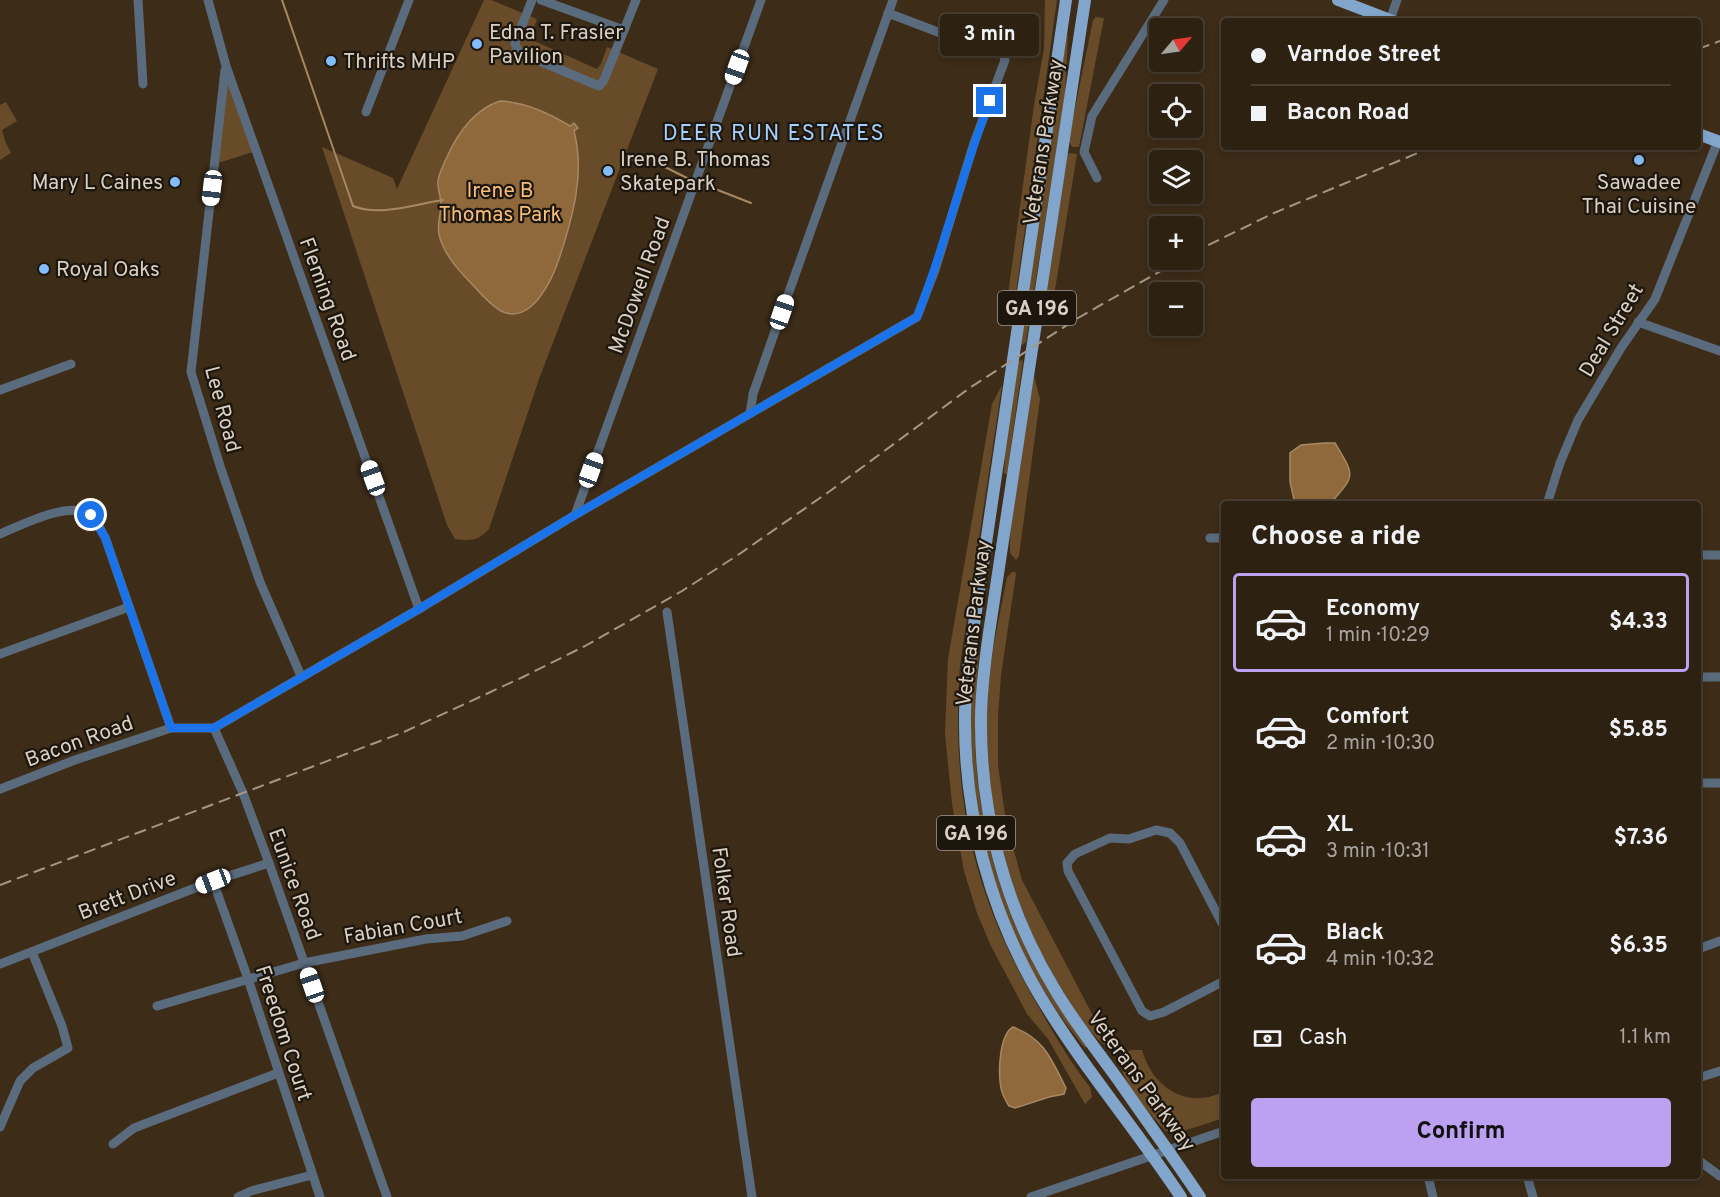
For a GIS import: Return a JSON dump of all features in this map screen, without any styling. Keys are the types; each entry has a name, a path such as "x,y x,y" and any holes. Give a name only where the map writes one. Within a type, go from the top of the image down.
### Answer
{"main road":[{"name":"Veterans Parkway","path":"1066,0 971,645 966,692 967,768 973,819 985,868 1001,916 1018,956 1064,1032 1181,1197"},
{"name":"Veterans Parkway","path":"1085,0 988,633 982,693 982,767 989,816 1000,864 1032,949 1064,1005 1169,1150 1200,1197"},
{"path":"1338,0 1387,18"},
{"path":"1701,135 1719,141"}],"street":[{"path":"138,0 143,84"},
{"name":"Fleming Road","path":"208,0 226,66 419,609"},
{"path":"366,112 409,0"},
{"path":"532,0 515,43 518,51 597,86 604,80 636,0"},
{"path":"541,0 624,30"},
{"name":"McDowell Road","path":"575,515 761,0"},
{"path":"750,414 753,394 893,0"},
{"path":"1097,178 1084,152 1090,122 1100,102 1164,0"},
{"path":"1392,18 1397,0"},
{"path":"0,534 53,513 79,509 91,515 105,537 171,728 214,728 917,317 935,270 974,143 1005,60 1003,53 985,50 888,13"},
{"name":"Lee Road","path":"226,66 191,372 260,582 301,676"},
{"name":"Deal Street","path":"1548,501 1560,463 1578,420 1638,322 1655,299 1719,141"},
{"path":"1638,322 1720,351"},
{"path":"0,390 71,364"},
{"path":"1209,538 1221,538"},
{"path":"1701,555 1720,555"},
{"path":"0,654 129,607"},
{"name":"Folker Road","path":"667,612 752,1197"},
{"path":"1701,677 1720,677"},
{"name":"Bacon Road","path":"0,789 75,760 171,728"},
{"name":"Eunice Road","path":"214,728 243,793 269,863 387,1197"},
{"path":"1701,783 1720,783"},
{"path":"1221,921 1176,838 1170,833 1156,830 1129,839 1110,838 1075,854 1067,863 1068,871 1142,1011 1150,1016 1164,1012 1221,983"},
{"name":"Brett Drive","path":"0,964 213,881 269,863"},
{"name":"Freedom Court","path":"213,881 320,1197"},
{"name":"Fabian Court","path":"158,1006 304,963 426,939 462,936 507,921"},
{"path":"1701,948 1720,942"},
{"path":"0,1127 20,1081 33,1068 68,1048 62,1026 32,952"},
{"path":"1701,1077 1720,1071"},
{"path":"113,1144 134,1128 278,1073"},
{"path":"1031,1197 1221,1132"},
{"path":"1701,1162 1720,1176"},
{"path":"238,1197 251,1191 312,1174"},
{"path":"1429,1179 1433,1197"},
{"path":"1528,1179 1533,1197"}],"green space":[{"name":"Irene B Thomas Park","path":"484,0 491,0 537,19 530,39 597,69 607,47 658,69 539,379 489,529 478,538 466,540 455,539 447,525 322,147 393,178 397,189"},
{"path":"1045,0 1057,0 1013,314 1008,294 1044,48"},
{"path":"1096,17 1104,18 1079,147 1072,147 1069,141 1073,118 1093,20"},
{"path":"1064,35 1068,35 1065,96 1026,342 1022,345 1021,344"},
{"path":"230,78 256,151 215,164 225,79"},
{"path":"6,102 17,121 2,130 11,153 0,160 0,105"},
{"path":"1069,153 1077,154 1052,309 1042,319 1067,156"},
{"path":"1023,361 1007,474 1004,474 1005,450 1018,362"},
{"path":"1034,376 1040,399 1019,556 1016,560 1010,553 1012,509"},
{"path":"1002,385 960,665 959,757 963,800 982,883 997,923 1015,964 1038,1006 1069,1058 1090,1087 1092,1097 1085,1104 1048,1039 1027,1014 990,944 977,913 964,871 952,804 945,733 948,659 992,404"},
{"path":"1012,572 1016,574 1001,675 998,717 998,765 1006,822 1022,880 1091,1012 1116,1046 1112,1048 1100,1041 1087,1027 1047,963 1029,927 1002,850 988,771 986,730 993,647 1007,577"},
{"path":"976,646 979,646 975,730 977,775 988,842 1008,907 1021,938 1057,1003 1087,1046 1085,1048 1057,1011 1014,933 998,891 986,849 977,805 972,760 970,706"},
{"path":"1131,1050 1142,1050 1154,1075 1163,1085 1185,1097 1197,1098 1221,1092 1221,1119 1171,1135 1147,1110 1130,1086 1120,1064 1120,1056"}],"shaded area":[{"path":"500,101 536,109 570,126 574,123 578,128 574,131 578,163 576,194 557,265 540,297 522,312 512,314 493,306 461,273 444,248 438,231 441,204 438,181 450,150 474,117 490,105"},
{"path":"1335,443 1350,475 1345,487 1333,501 1294,501 1290,482 1290,453 1301,445"},
{"path":"1013,1027 1033,1038 1046,1051 1066,1088 1064,1094 1015,1108 1009,1106 1002,1091 1000,1064 1002,1046 1008,1031"}],"waterway":[{"path":"282,0 353,206 386,210 443,200"},
{"path":"632,160 649,159 689,179"},
{"path":"705,185 751,203"}],"railway":[{"path":"1701,48 1720,41"},
{"path":"1203,248 1274,213 1425,150"},
{"path":"0,885 404,732 585,646 682,591 738,555 830,491 971,387 1078,318 1162,270"}],"place":[{"name":"Edna T. Frasier Pavilion","path":"477,44"},
{"name":"Thrifts MHP","path":"331,61"},
{"name":"Sawadee Thai Cuisine","path":"1639,160"},
{"name":"Irene B. Thomas Skatepark","path":"608,171"},
{"name":"Mary L Caines","path":"175,182"},
{"name":"Royal Oaks","path":"44,269"}],"district":[{"name":"DEER RUN ESTATES","path":"774,132"}],"route":[{"path":"91,515 105,537 171,728 214,728 917,317 935,270 974,143 990,101"}]}
